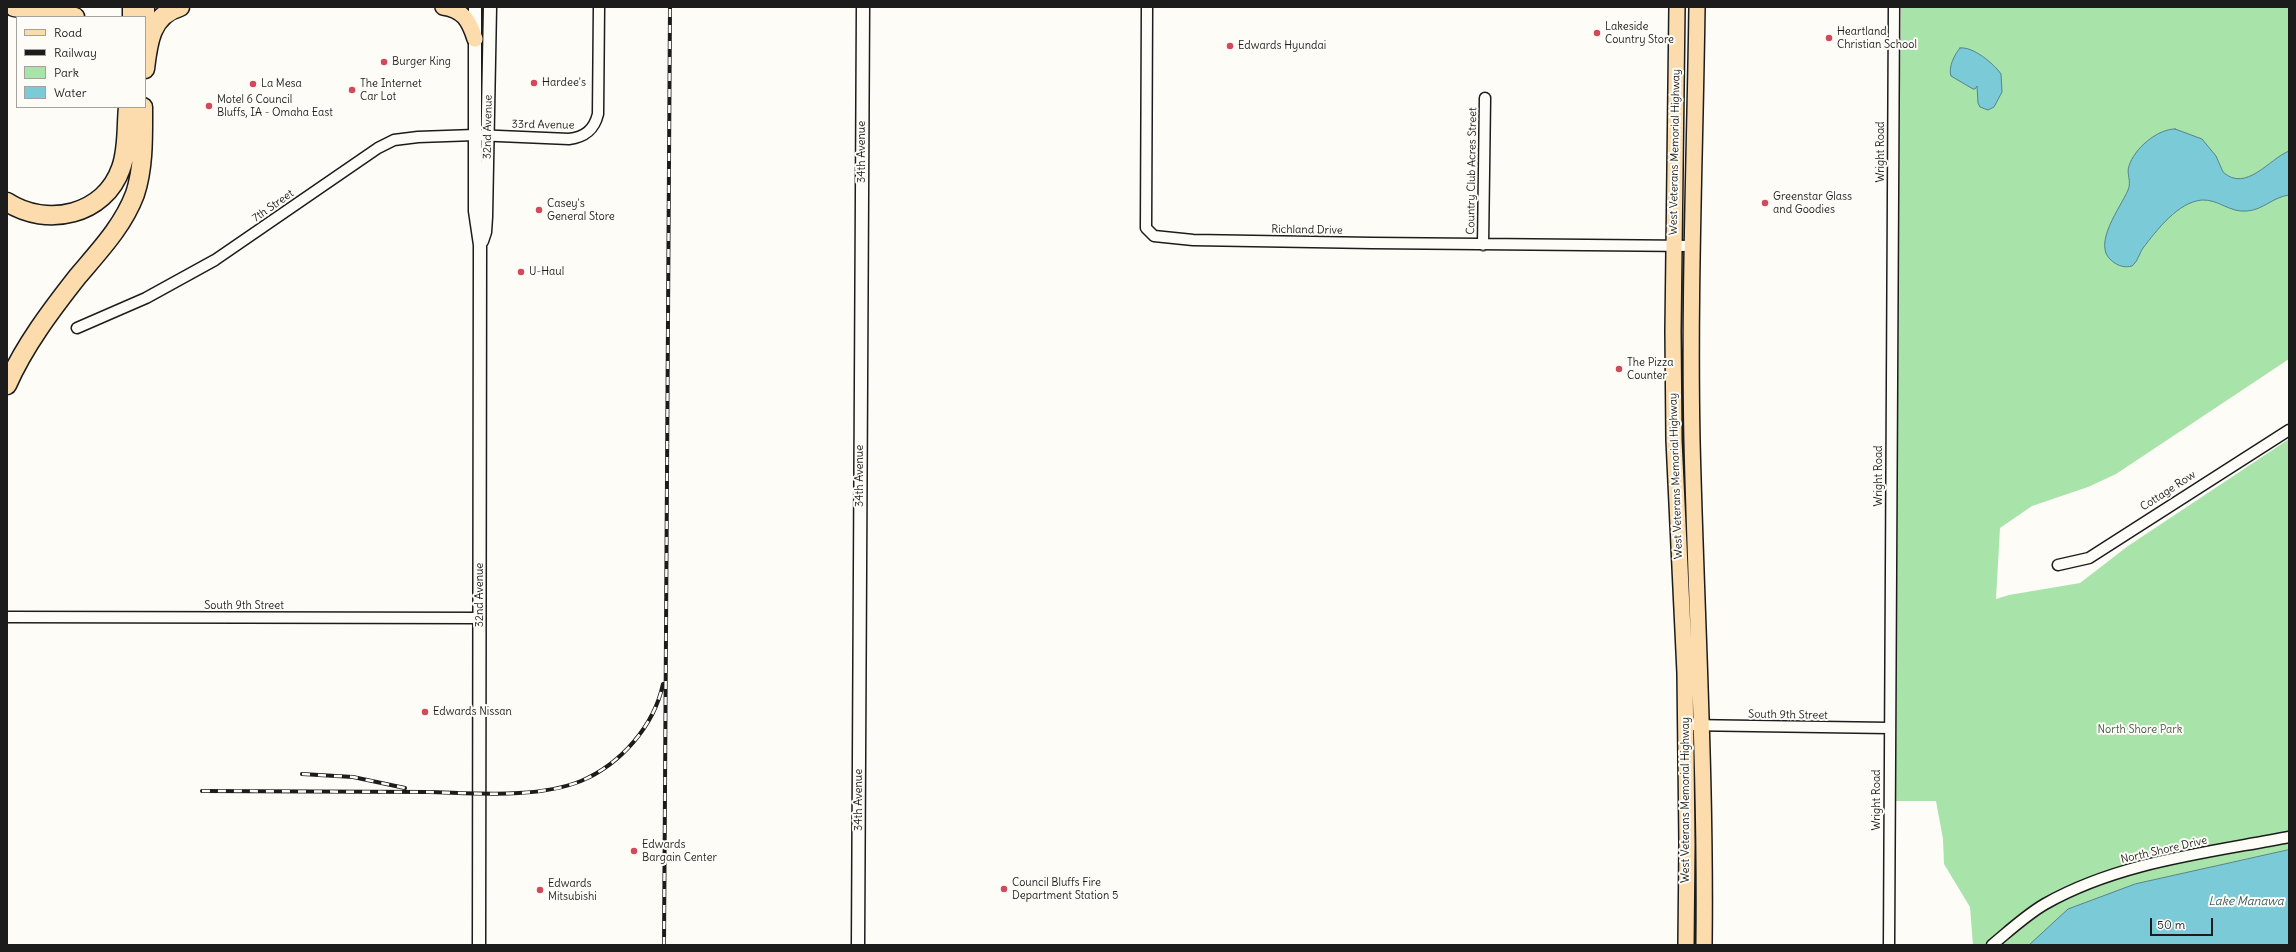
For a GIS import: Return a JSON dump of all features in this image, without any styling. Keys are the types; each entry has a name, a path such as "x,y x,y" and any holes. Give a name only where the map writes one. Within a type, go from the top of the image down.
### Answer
{"highway":[{"path":"14,7 68,16"},
{"path":"146,63 151,35 158,19 167,12 180,7"},
{"path":"7,202 26,212 50,216 81,210 102,197 115,181 124,159 128,108"},
{"path":"7,385 54,306 119,226 128,210 138,182 142,154 143,108"}],"main road":[{"path":"443,7 459,11 464,15 471,25 475,38"},
{"name":"West Veterans Memorial Highway","path":"1677,7 1674,246 1674,440 1686,725 1686,945"},
{"name":"West Veterans Memorial Highway","path":"1696,7 1692,440 1705,846 1704,945"}],"street":[{"name":"32nd Avenue","path":"475,7 475,211 480,246 479,945"},
{"name":"32nd Avenue","path":"480,246 485,232 490,7"},
{"name":"33rd Avenue","path":"488,136 547,137 569,140 584,136 594,126 598,114 599,7"},
{"name":"34th Avenue","path":"858,945 863,7"},
{"name":"Richland Drive","path":"1147,7 1146,228 1150,233 1165,238 1193,240 1483,245 1693,246"},
{"name":"Wright Road","path":"1889,945 1894,7"},
{"name":"Country Club Acres Street","path":"1483,245 1485,98"},
{"name":"7th Street","path":"77,328 146,298 215,260 387,143 402,138 476,135 488,136"},
{"name":"Cottage Row","path":"2058,565 2089,558 2289,430"},
{"name":"South 9th Street","path":"7,617 480,618"},
{"name":"South 9th Street","path":"1686,725 1889,728"},
{"name":"North Shore Drive","path":"1992,945 2045,904 2101,879 2140,866 2289,837"}],"green space":[{"name":"North Shore Park","path":"1901,7 2289,7 2289,359 2116,474 2088,487 2032,506 2000,528 1996,599 2009,595 2080,583 2128,546 2289,439 2289,850 2029,945 1973,945 1970,907 1944,864 1943,839 1936,801 1895,801 1898,199"}],"water":[{"path":"1960,48 1971,50 1983,56 2001,74 2002,92 1994,107 1988,110 1980,107 1978,103 1977,86 1973,89 1951,76 1950,69 1952,62"},
{"path":"2175,129 2202,139 2216,156 2223,172 2240,179 2249,177 2289,151 2289,195 2278,198 2253,210 2247,211 2235,210 2208,200 2193,202 2176,211 2161,225 2143,248 2134,264 2132,266 2124,267 2112,261 2106,254 2105,246 2106,236 2114,216 2129,187 2129,166 2136,153 2147,141 2161,132"},
{"name":"Lake Manawa","path":"2289,850 2289,945 2029,945 2068,909 2135,884"}],"railway":[{"path":"664,945 670,7"},
{"path":"202,791 428,792 506,794 525,793 563,787 596,774 609,765 634,742 644,729 652,714 659,700 663,684"},
{"path":"302,774 353,777 405,788"}],"place":[{"name":"Lakeside Country Store","path":"1597,33"},
{"name":"Heartland Christian School","path":"1829,38"},
{"name":"Edwards Hyundai","path":"1230,46"},
{"name":"Burger King","path":"384,62"},
{"name":"Hardee's","path":"534,83"},
{"name":"La Mesa","path":"253,84"},
{"name":"The Internet Car Lot","path":"352,90"},
{"name":"Motel 6 Council Bluffs, IA - Omaha East","path":"209,106"},
{"name":"Greenstar Glass and Goodies","path":"1765,203"},
{"name":"Casey's General Store","path":"539,210"},
{"name":"U-Haul","path":"521,272"},
{"name":"The Pizza Counter","path":"1619,369"},
{"name":"Edwards Nissan","path":"425,712"},
{"name":"Edwards Bargain Center","path":"634,851"},
{"name":"Council Bluffs Fire Department Station 5","path":"1004,889"},
{"name":"Edwards Mitsubishi","path":"540,890"}]}
